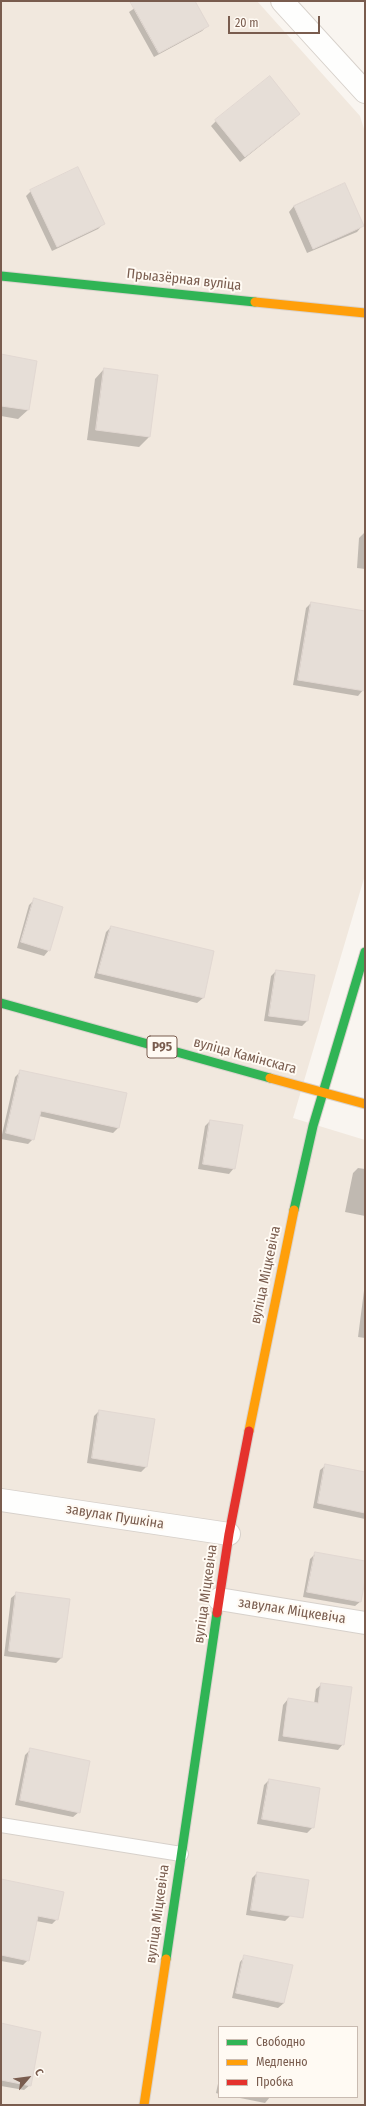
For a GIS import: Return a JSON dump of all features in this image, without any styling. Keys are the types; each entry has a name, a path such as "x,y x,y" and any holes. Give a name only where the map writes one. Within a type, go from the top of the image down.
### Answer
{"street":[{"path":"282,1 365,92"},
{"name":"Прыазёрная вуліца","path":"1,276 365,313"},
{"name":"вуліца Міцкевіча","path":"144,2105 229,1534 287,1240 313,1126 365,952"},
{"name":"вуліца Камінскага","path":"1,1003 365,1104"},
{"name":"завулак Пушкіна","path":"1,1500 229,1534"},
{"name":"завулак Міцкевіча","path":"219,1599 365,1623"}],"lane":[{"path":"1,1825 181,1854"}],"shaded area":[{"path":"1,1 257,1 360,116 365,132 365,875 293,1118 365,1140 365,2105 1,2105"}],"building":[{"path":"130,1 195,1 209,26 159,53"},
{"path":"270,76 300,114 245,157 215,120"},
{"path":"78,167 105,224 57,247 30,190"},
{"path":"345,183 364,226 313,249 294,206"},
{"path":"1,354 37,361 29,410 1,406"},
{"path":"104,368 158,375 150,437 96,430"},
{"path":"311,602 365,611 365,691 298,680"},
{"path":"34,898 63,907 50,951 21,942"},
{"path":"111,926 214,951 204,998 98,973"},
{"path":"276,970 315,975 308,1021 269,1016"},
{"path":"20,1070 127,1093 119,1128 41,1111 34,1140 6,1133"},
{"path":"210,1120 243,1125 235,1169 203,1164"},
{"path":"99,1410 155,1419 147,1467 92,1458"},
{"path":"325,1464 365,1472 365,1513 318,1503"},
{"path":"315,1552 365,1561 365,1580 361,1602 307,1592"},
{"path":"16,1592 70,1599 62,1658 9,1651"},
{"path":"321,1683 352,1687 344,1745 283,1736 288,1698 318,1703"},
{"path":"30,1748 90,1761 80,1813 20,1800"},
{"path":"269,1779 320,1788 314,1828 262,1819"},
{"path":"257,1872 309,1880 303,1918 251,1910"},
{"path":"1,1879 64,1892 58,1920 38,1916 29,1961 1,1955"},
{"path":"244,1955 293,1965 284,2003 236,1993"},
{"path":"1,2023 41,2032 31,2086 1,2080"}],"traffic: fast":[{"path":"1,276 255,302"},
{"path":"294,1210 313,1126 365,952"},
{"path":"1,1003 270,1078"},
{"path":"166,1959 217,1613"}],"traffic: slow":[{"path":"255,302 365,313"},
{"path":"270,1078 365,1104"},
{"path":"249,1431 294,1210"},
{"path":"144,2105 166,1959"}],"traffic: jam":[{"path":"217,1613 229,1534 249,1431"}]}
